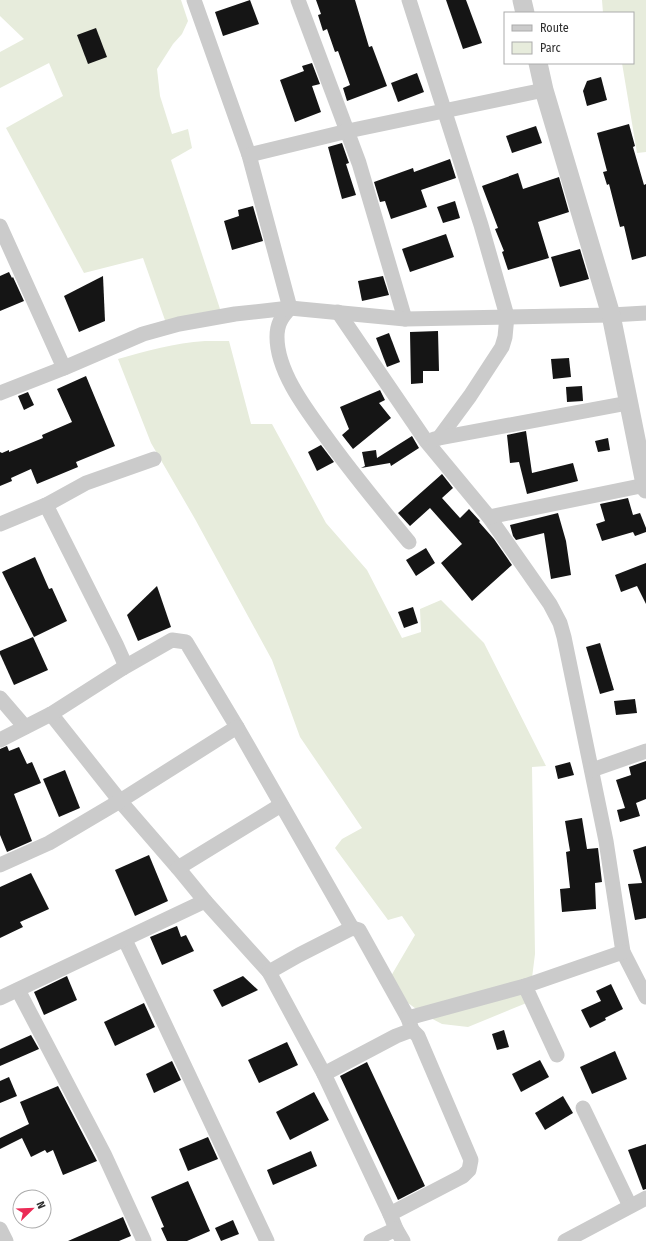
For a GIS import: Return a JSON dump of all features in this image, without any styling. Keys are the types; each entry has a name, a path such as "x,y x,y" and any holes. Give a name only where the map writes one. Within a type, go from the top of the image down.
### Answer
{"street":[{"path":"194,0 249,155 290,308"},
{"path":"298,0 348,130 365,181 405,318"},
{"path":"409,0 482,226 507,316 505,336 502,347 470,396 432,440"},
{"path":"522,0 525,12"},
{"path":"489,517 645,487 611,315 544,90 538,64"},
{"path":"249,155 348,130 544,90"},
{"path":"0,226 64,368"},
{"path":"290,308 279,320 277,338 280,358 299,400 350,470 409,542"},
{"path":"0,393 144,334 172,326 235,314 290,308 405,318 611,315 646,313"},
{"path":"338,312 489,517 550,604 560,623 606,841 623,952 646,996"},
{"path":"432,440 628,403"},
{"path":"0,524 46,505 86,483 154,459"},
{"path":"46,505 116,644 124,662 123,668"},
{"path":"0,740 51,714 123,668 172,640 186,642 237,727 352,928"},
{"path":"0,698 26,727"},
{"path":"51,714 120,801 205,901 269,972 324,1074 400,1235 371,1241"},
{"path":"0,865 49,843 120,801 237,727"},
{"path":"592,770 646,751"},
{"path":"178,868 281,805"},
{"path":"0,998 205,901"},
{"path":"269,972 352,928 359,930 418,1036 471,1160 469,1170 463,1176 390,1214"},
{"path":"125,940 267,1241"},
{"path":"324,1074 396,1036 410,1024 623,952"},
{"path":"525,986 557,1055"},
{"path":"18,990 104,1154 144,1241"},
{"path":"583,1108 630,1206"},
{"path":"565,1241 646,1198"},
{"path":"0,1229 6,1241"}],"green space":[{"path":"0,0 181,0 188,21 182,34 173,44 157,69 160,96 172,134 188,129 192,148 171,160 221,312 166,323 143,258 84,273 6,128 63,96 49,63 0,88 0,52 24,39 0,16"},
{"path":"602,0 646,0 646,152 637,153 622,64 634,64 634,12 603,12"},
{"path":"205,341 229,341 251,424 272,424 326,523 367,570 402,638 421,632 420,609 441,600 484,643 546,766 532,767 535,954 529,1002 468,1027 442,1024 423,1014 408,1003 391,976 415,935 402,916 388,920 335,848 342,839 362,828 300,737 272,660 195,519 151,443 118,359 171,345"}],"building":[{"path":"250,0 259,24 223,36 215,12"},
{"path":"316,0 355,0 369,47 372,46 387,86 347,101 343,88 350,85 338,51 335,52 327,29 323,31 318,15 321,14"},
{"path":"446,0 466,0 482,43 463,49"},
{"path":"96,28 107,57 88,64 77,35"},
{"path":"312,63 320,84 312,86 321,112 295,122 280,80 304,71 302,66"},
{"path":"417,73 424,92 398,102 391,83"},
{"path":"601,77 607,100 587,106 583,91 587,81"},
{"path":"629,124 635,146 633,147 644,185 646,184 646,256 632,260 624,226 620,227 609,184 607,185 603,172 607,171 597,133"},
{"path":"536,126 542,143 512,153 506,136"},
{"path":"342,143 349,163 346,164 356,195 342,199 328,147"},
{"path":"450,159 456,178 421,190 427,207 391,219 385,201 380,202 374,182 413,168 414,172"},
{"path":"518,173 523,189 559,177 569,212 538,222 549,258 508,270 502,252 504,251 495,229 498,228 482,186"},
{"path":"455,201 460,218 443,223 437,207"},
{"path":"253,206 263,241 232,250 224,221 239,216 238,210"},
{"path":"446,234 454,257 410,272 402,249"},
{"path":"580,249 589,279 560,287 551,257"},
{"path":"9,272 12,278 13,277 24,301 0,311 0,276"},
{"path":"103,276 105,321 79,332 64,296"},
{"path":"383,276 389,295 362,301 358,281"},
{"path":"438,331 439,371 423,371 423,383 411,384 410,332"},
{"path":"389,333 400,362 387,367 376,338"},
{"path":"569,358 571,377 553,379 551,359"},
{"path":"86,376 115,446 76,462 78,467 37,484 31,469 11,478 12,481 0,486 0,452 2,453 9,450 9,452 43,438 42,435 72,422 57,389"},
{"path":"582,386 583,401 567,402 566,387"},
{"path":"380,390 385,400 379,403 391,418 353,449 342,435 349,429 340,407"},
{"path":"28,392 34,405 24,410 18,396"},
{"path":"526,431 532,473 573,463 578,481 527,494 519,462 510,463 507,435"},
{"path":"412,436 419,448 391,466 390,463 361,468 365,466 362,452 376,450 377,458"},
{"path":"608,438 610,450 598,452 595,441"},
{"path":"321,445 334,462 317,471 308,452"},
{"path":"442,474 453,488 442,498 460,518 469,509 494,539 512,565 472,601 441,563 462,544 430,508 410,526 398,513"},
{"path":"628,498 633,515 640,513 646,528 646,532 635,536 633,532 602,541 596,524 605,521 600,504"},
{"path":"558,513 566,541 571,575 551,579 544,533 516,540 513,536 510,525"},
{"path":"426,548 435,563 416,576 406,560"},
{"path":"35,557 49,589 52,588 67,621 34,637 2,572"},
{"path":"646,563 646,604 637,586 621,592 615,575"},
{"path":"157,586 171,627 138,641 127,615"},
{"path":"413,607 418,623 404,628 398,612"},
{"path":"33,637 48,670 14,685 0,651"},
{"path":"600,643 614,690 600,694 586,647"},
{"path":"635,699 637,713 616,715 614,701"},
{"path":"7,746 9,751 19,747 27,764 32,762 41,783 14,794 32,841 7,852 0,835 0,749"},
{"path":"646,761 646,799 636,803 640,816 620,822 617,810 625,808 616,780 631,775 629,767"},
{"path":"570,762 574,775 558,779 555,766"},
{"path":"65,770 80,808 59,817 43,779"},
{"path":"582,818 587,849 598,848 602,882 595,883 596,909 562,912 560,889 570,888 566,852 570,851 565,821"},
{"path":"646,846 646,918 635,920 628,884 642,883 633,850"},
{"path":"149,855 168,901 135,916 115,870"},
{"path":"31,873 49,909 20,922 23,927 0,938 0,887"},
{"path":"177,926 181,937 186,935 194,951 162,965 150,937"},
{"path":"67,976 77,1000 44,1015 34,992"},
{"path":"243,976 258,990 222,1007 213,990"},
{"path":"611,984 623,1009 590,1028 581,1010 601,1001 596,991"},
{"path":"144,1003 155,1027 115,1046 104,1022"},
{"path":"504,1030 509,1047 497,1050 492,1034"},
{"path":"31,1035 39,1049 0,1066 0,1049"},
{"path":"287,1042 298,1065 259,1083 248,1060"},
{"path":"615,1051 627,1079 592,1094 580,1067"},
{"path":"540,1060 549,1077 521,1092 512,1074"},
{"path":"172,1061 181,1080 154,1093 146,1074"},
{"path":"367,1062 425,1186 398,1200 340,1076"},
{"path":"9,1077 17,1096 0,1103 0,1081"},
{"path":"58,1086 97,1161 63,1175 53,1150 47,1153 45,1150 31,1157 22,1138 0,1149 0,1138 29,1124 20,1102"},
{"path":"314,1092 329,1120 290,1140 276,1112"},
{"path":"563,1096 573,1113 545,1130 535,1113"},
{"path":"208,1137 218,1159 188,1171 179,1149"},
{"path":"646,1144 646,1189 643,1190 628,1150"},
{"path":"311,1151 317,1166 273,1185 267,1170"},
{"path":"188,1181 210,1231 187,1241 167,1241 161,1228 164,1227 151,1197"},
{"path":"123,1217 131,1236 119,1241 68,1241"},
{"path":"233,1220 239,1234 221,1241 215,1228"}]}
